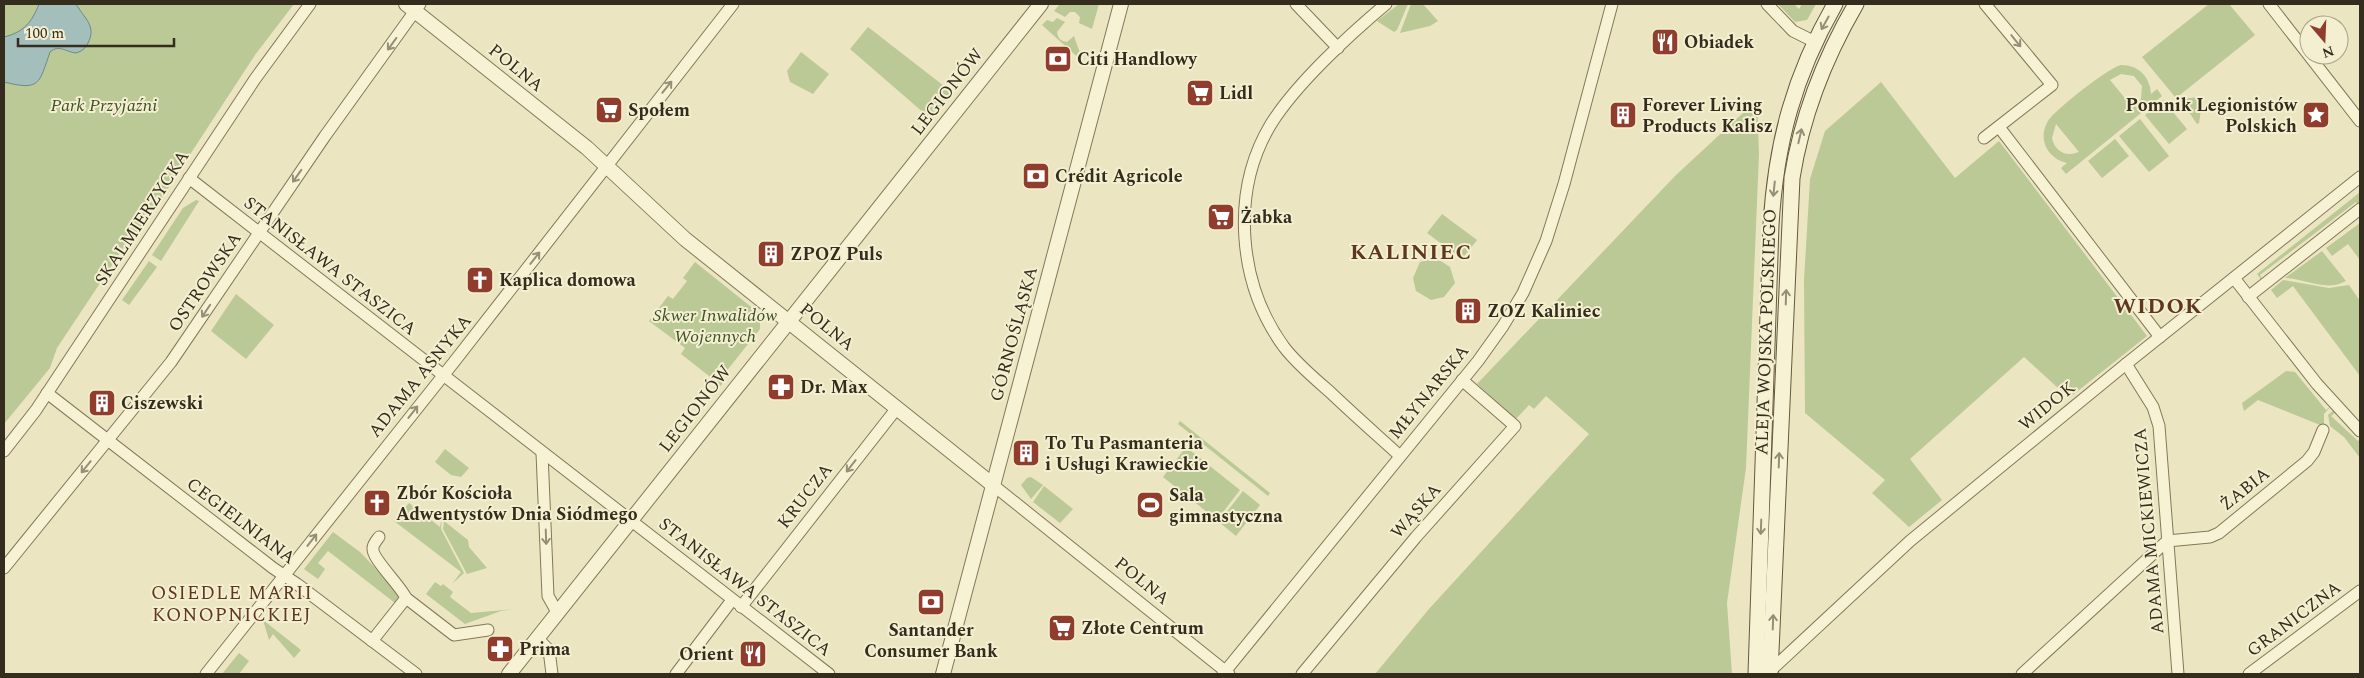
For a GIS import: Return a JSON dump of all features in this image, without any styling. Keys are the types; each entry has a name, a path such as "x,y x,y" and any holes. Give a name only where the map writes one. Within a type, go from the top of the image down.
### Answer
{"main road":[{"name":"ALEJA WOJSKA POLSKIEGO","path":"1766,673 1773,196 1778,152 1786,116 1814,42 1835,4"},
{"name":"ALEJA WOJSKA POLSKIEGO","path":"1766,673 1792,178 1800,136 1811,97 1829,53 1856,4"}],"street":[{"name":"SKALMIERZYCKA","path":"4,451 47,393 255,79 310,4"},
{"name":"ADAMA ASNYKA","path":"206,674 454,362 733,4"},
{"name":"LEGIONÓW","path":"509,674 1041,4"},
{"name":"GÓRNOŚLĄSKA","path":"943,674 1120,4"},
{"path":"1296,4 1338,48"},
{"path":"1386,4 1338,48 1285,104 1264,137 1254,162 1246,196 1244,224 1250,273 1260,304 1285,348 1309,373 1400,456"},
{"name":"MŁYNARSKA","path":"1226,673 1462,380 1503,326 1523,293 1539,258 1559,200 1612,4"},
{"path":"1767,4 1793,31 1814,42"},
{"path":"1984,138 2052,85 1985,4"},
{"path":"2269,4 2360,121"},
{"name":"POLNA","path":"413,6 606,165 679,234 1226,673"},
{"name":"OSTROWSKA","path":"4,568 171,362 413,6"},
{"path":"1999,127 2160,337"},
{"name":"STANISŁAWA STASZICA","path":"190,178 829,674"},
{"name":"WIDOK","path":"1766,673 1910,542 2126,364 2358,183"},
{"path":"2248,297 2360,210"},
{"path":"2234,278 2322,390 2360,431"},
{"name":"ADAMA MICKIEWICZA","path":"2126,364 2153,406 2159,426 2178,674"},
{"name":"WĄSKA","path":"1302,674 1416,536 1515,426 1462,380"},
{"name":"CEGIELNIANA","path":"47,393 107,442 416,674"},
{"name":"KRUCZA","path":"676,674 737,603 897,408"},
{"name":"ŻABIA","path":"2167,540 2210,537 2219,532 2308,461 2314,452 2322,430"},
{"path":"542,453 548,596 557,612"},
{"path":"379,537 373,546 373,553 400,587 406,598 454,635 488,630"},
{"path":"2022,674 2167,540"},
{"name":"GRANICZNA","path":"2249,674 2360,591"},
{"path":"372,641 406,598"},
{"path":"537,638 550,650 552,674"}],"green space":[{"name":"Park Przyjaźni","path":"4,4 294,4 255,55 146,222 128,241 57,348 50,368 4,424"},
{"path":"1060,4 1099,4 1092,29 1079,23 1080,17 1075,12 1070,12 1065,17 1054,11"},
{"path":"1399,4 1408,4 1397,30 1394,32 1377,21"},
{"path":"1411,4 1423,4 1438,21 1430,26 1400,33"},
{"path":"1778,4 1794,4 1799,9 1802,4 1816,4 1807,20 1795,22"},
{"path":"2209,4 2229,4 2255,35 2176,98 2142,57"},
{"path":"1057,18 1065,22 1057,32 1059,38 1067,42 1074,36 1083,62 1042,25 1047,20 1053,22"},
{"path":"868,27 953,93 932,120 850,49"},
{"path":"801,52 829,74 813,94 790,82 787,71"},
{"path":"2121,65 2138,69 2146,77 2151,94 2157,89 2162,96 2066,174 2061,168 2067,163 2054,157 2046,147 2044,135 2048,121 2082,90","holes":["2121,74 2134,76 2142,86 2141,99 2133,108 2110,80","2056,124 2079,152 2070,154 2058,150 2052,138"]},
{"path":"1881,82 1955,178 1999,141 2147,336 2069,398 2024,357 1910,459 1942,500 1909,527 1872,493 1885,480 1805,413 1804,280 1810,179 1825,131"},
{"path":"2203,97 2199,123 2197,124 2182,102 2189,98"},
{"path":"1757,100 1759,154 1746,468 1727,603 1732,674 1375,674 1429,609 1589,434 1546,396 1534,409 1529,405 1516,419 1477,384 1675,176"},
{"path":"2163,100 2187,129 2169,144 2145,115"},
{"path":"2140,119 2169,156 2149,172 2119,136"},
{"path":"2115,139 2129,156 2102,178 2088,161"},
{"path":"2359,193 2360,207 2356,202 2260,275 2263,282 2257,274"},
{"path":"196,200 199,201 161,261 152,255 183,208"},
{"path":"1442,214 1477,240 1462,259 1427,233"},
{"path":"2360,223 2360,260 2348,244 2332,256 2326,248"},
{"path":"2322,251 2346,281 2338,284 2323,285 2285,278"},
{"path":"1436,258 1450,267 1455,283 1444,297 1431,300 1416,291 1413,278 1420,262"},
{"path":"149,261 157,267 129,305 122,300"},
{"name":"Skwer Inwalidów Wojennych","path":"695,262 760,314 760,329 721,378 722,384 717,390 714,388 718,383 681,354 685,348 649,321 668,296 673,299 687,281 683,278"},
{"path":"2283,280 2329,288 2349,285 2360,301 2360,376 2293,286 2277,298 2271,290"},
{"path":"236,294 274,325 246,359 211,331"},
{"path":"2286,371 2295,372 2326,410 2331,406 2324,414 2324,424 2320,425 2258,400 2244,411 2242,403"},
{"path":"2334,410 2336,412 2331,416 2358,441 2360,439 2360,458 2344,437 2330,426 2328,415"},
{"path":"1180,421 1270,493 1268,496 1178,424"},
{"path":"1186,447 1240,490 1217,520 1163,477"},
{"path":"445,449 469,468 461,477 451,475 435,462"},
{"path":"1031,477 1043,485 1031,499 1021,485 1027,478"},
{"path":"1044,486 1073,509 1060,523 1033,502"},
{"path":"1243,491 1260,505 1236,536 1219,522"},
{"path":"409,503 440,527 442,516 441,529 464,573 452,584 461,572 394,521"},
{"path":"444,521 468,540 469,547 487,568 467,574 443,529"},
{"path":"333,532 360,552 401,595 395,603 328,551 318,563 325,569 318,579 304,569"},
{"path":"435,582 441,586 443,584 453,592 450,597 471,613 515,609 501,611 465,624 426,594"},
{"path":"263,620 301,650 294,658 273,634 269,640"},
{"path":"239,653 249,661 239,674 222,674"}],"water":[{"path":"39,4 76,4 90,27 91,32 88,43 86,47 76,53 60,49 50,52 40,78 31,85 16,85 4,82 4,37 22,29 30,21"}],"place":[{"name":"Obiadek","path":"1665,42"},
{"name":"Citi Handlowy","path":"1058,59"},
{"name":"Lidl","path":"1200,93"},
{"name":"Społem","path":"609,110"},
{"name":"Forever Living Products Kalisz","path":"1623,115"},
{"name":"Pomnik Legionistów Polskich","path":"2316,115"},
{"name":"Crédit Agricole","path":"1036,176"},
{"name":"Żabka","path":"1221,217"},
{"name":"ZPOZ Puls","path":"771,254"},
{"name":"Kaplica domowa","path":"480,280"},
{"name":"ZOZ Kaliniec","path":"1468,311"},
{"name":"Dr. Max","path":"781,387"},
{"name":"Ciszewski","path":"102,403"},
{"name":"To Tu Pasmanteria i Usługi Krawieckie","path":"1026,453"},
{"name":"Zbór Kościoła Adwentystów Dnia Siódmego","path":"377,503"},
{"name":"Sala gimnastyczna","path":"1150,505"},
{"name":"Santander Consumer Bank","path":"931,602"},
{"name":"Złote Centrum","path":"1062,628"},
{"name":"Prima","path":"500,649"},
{"name":"Orient","path":"753,654"}],"district":[{"name":"KALINIEC","path":"1411,252"},
{"name":"WIDOK","path":"2158,306"},
{"name":"OSIEDLE MARII KONOPNICKIEJ","path":"232,604"}]}
